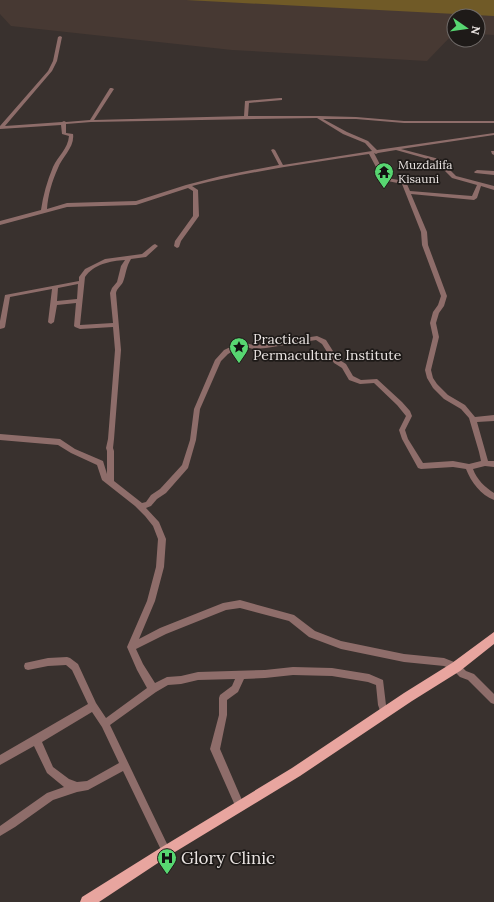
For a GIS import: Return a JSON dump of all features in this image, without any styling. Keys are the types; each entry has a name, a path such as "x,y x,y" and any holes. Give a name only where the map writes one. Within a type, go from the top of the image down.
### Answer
{"main road":[{"path":"87,902 166,851 296,772 456,667 494,637"}],"street":[{"path":"1,128 50,70 55,61 60,37"},
{"path":"91,121 112,89"},
{"path":"246,118 247,102 280,100"},
{"path":"1,128 91,121 319,117 404,122 494,122"},
{"path":"319,117 346,133 364,140 373,148 385,179 403,181 424,232 425,245 444,296 441,306 436,312 433,323 436,338 428,370 430,378 435,386 446,397 463,407 473,420 485,463"},
{"path":"44,212 45,199 57,166 69,145 71,138 71,135 64,134 64,122"},
{"path":"0,223 67,205 136,203 188,186 223,177 494,134"},
{"path":"396,149 437,160 454,177 494,188"},
{"path":"273,150 282,167"},
{"path":"477,172 494,173"},
{"path":"408,192 474,198 479,185"},
{"path":"177,246 178,241 196,216 194,207 197,196 195,190 188,186"},
{"path":"115,325 77,326 82,277 87,270 94,266 116,258 144,256 155,246"},
{"path":"110,482 111,451 109,448 112,439 118,350 113,293 114,289 120,283 124,266 129,258"},
{"path":"2,328 6,297 8,294 55,288 81,282"},
{"path":"51,322 55,288"},
{"path":"54,303 79,300"},
{"path":"141,506 148,504 154,497 163,491 185,466 193,440 197,409 215,366 222,355 239,345 254,347 320,338 336,361 344,366 351,378 360,382 375,381 394,400 407,410 409,416 402,430 405,439 421,466 453,464 469,466 485,463 494,464"},
{"path":"473,420 494,418"},
{"path":"0,437 60,442 73,451 100,463 105,478 141,506 156,524 162,539 160,567 151,601 131,647 140,668 153,689"},
{"path":"469,466 471,474 484,492 494,497"},
{"path":"131,647 162,631 226,606 240,604 291,618 312,634 341,645 404,658 444,662 456,667 463,674 471,678 494,700"},
{"path":"28,666 48,662 67,661 75,667 94,706 105,724 166,851"},
{"path":"105,724 153,689 167,681 181,680 198,676 265,674 285,671 322,670 369,678 380,683 382,705 385,713"},
{"path":"240,807 215,749 223,716 223,698 235,689 242,674"},
{"path":"0,760 94,706"},
{"path":"36,740 50,770 66,783 77,787"},
{"path":"0,831 50,796 88,785 125,765"}],"shaded area":[{"path":"0,0 494,0 494,35 486,34 486,8 446,8 446,41 427,61 232,50 11,26 0,14"},
{"path":"186,0 494,0 494,16 486,16 486,8 446,8 446,14"}],"place":[{"name":"Muzdalifa Kisauni","path":"384,189"},
{"name":"Practical Permaculture Institute","path":"239,364"},
{"name":"Glory Clinic","path":"167,875"}]}
